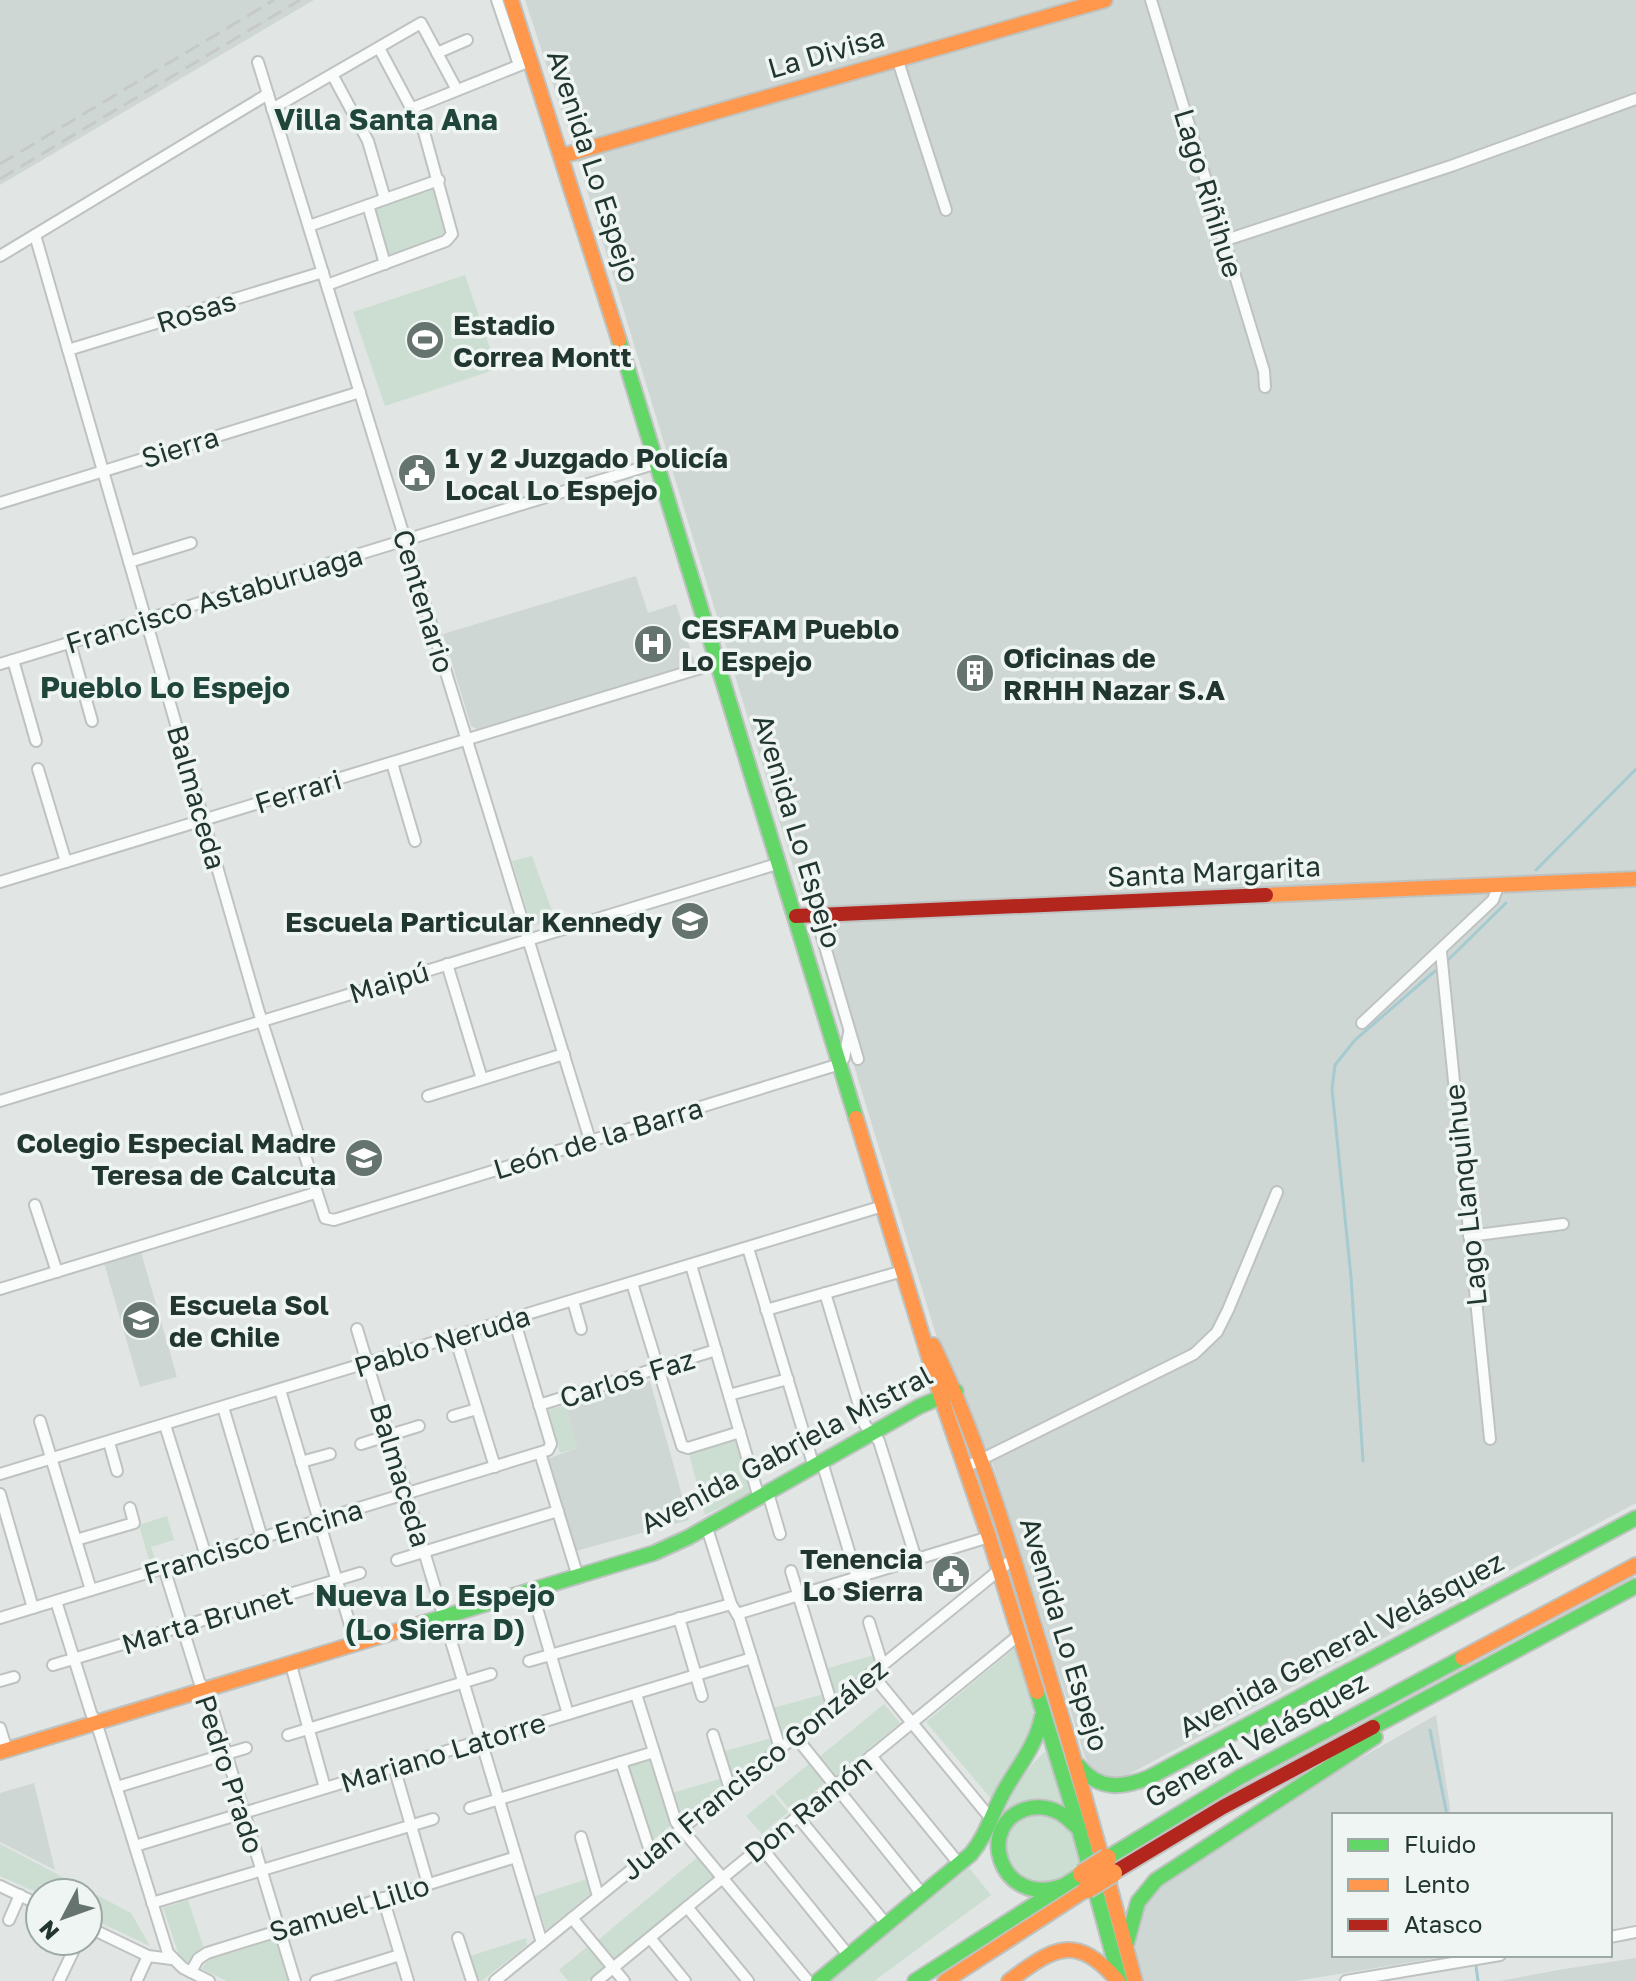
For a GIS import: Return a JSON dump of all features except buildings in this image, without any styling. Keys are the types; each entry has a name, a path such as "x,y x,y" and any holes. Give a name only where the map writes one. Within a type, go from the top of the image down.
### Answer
{"main road":[{"name":"Avenida Lo Espejo","path":"511,0 525,63 562,156 777,864 849,1061 883,1206 916,1313 974,1462 1006,1564 1043,1686 1043,1741 1079,1829 1119,1981"},
{"name":"La Divisa","path":"562,156 1105,0"},
{"name":"Santa Margarita","path":"796,916 1636,879"},
{"name":"Avenida Gabriela Mistral","path":"3,1751 654,1553 707,1528 949,1394"},
{"name":"Avenida Lo Espejo","path":"974,1462 989,1537 1006,1564 1019,1635 1074,1759 1135,1981"},
{"name":"Avenida General Velásquez","path":"1074,1759 1088,1777 1101,1785 1117,1788 1132,1785 1636,1518"},
{"name":"General Velásquez","path":"945,1981 1240,1777 1636,1565"},
{"name":"General Velásquez","path":"1110,1866 1636,1586"},
{"path":"1126,1946 1138,1902 1156,1880 1468,1675"},
{"path":"818,1981 960,1865 976,1848 1006,1788 1043,1741 1058,1741 1064,1747 1082,1787"},
{"path":"1062,1886 1040,1891 1014,1880 1001,1864 999,1837 1012,1815 1033,1805 1056,1809 1079,1829"},
{"name":"General Velásquez","path":"915,1981 1062,1886 1084,1882"},
{"path":"1009,1981 1050,1953 1070,1949 1098,1958 1119,1981"}],"street":[{"path":"413,108 525,63 497,0"},
{"name":"Lago Riñihue","path":"1151,0 1264,371 1265,387"},
{"path":"272,109 421,23 457,90"},
{"path":"437,53 467,40"},
{"path":"327,285 451,237 427,142 413,108 379,48"},
{"path":"898,61 946,210"},
{"name":"Centenario","path":"258,62 590,1140"},
{"path":"333,76 368,141 385,199"},
{"path":"0,256 268,94"},
{"path":"1223,241 1451,166 1636,99"},
{"path":"309,226 439,180"},
{"path":"368,205 385,264"},
{"name":"Balmaceda","path":"35,235 262,1021 325,1218"},
{"name":"Rosas","path":"68,350 323,272"},
{"name":"Sierra","path":"0,503 360,392"},
{"name":"Francisco Astaburuaga","path":"0,664 657,463"},
{"path":"129,562 191,543"},
{"path":"70,643 92,721"},
{"path":"13,660 36,741"},
{"name":"Ferrari","path":"0,882 717,663"},
{"path":"392,763 415,841"},
{"path":"38,769 66,862"},
{"name":"Maipú","path":"0,1101 777,864"},
{"path":"1362,1023 1493,900 1499,884"},
{"name":"Avenida Lo Espejo","path":"816,916 849,1033 849,1061"},
{"name":"Lago Llanquihue","path":"1441,952 1490,1439"},
{"path":"447,964 482,1079"},
{"path":"849,1033 846,1052 849,1061"},
{"path":"428,1096 564,1054"},
{"name":"León de la Barra","path":"325,1218 334,1220 849,1061"},
{"path":"974,1462 1194,1354 1217,1332 1277,1192"},
{"path":"0,1289 315,1193"},
{"path":"35,1205 57,1272"},
{"name":"Pablo Neruda","path":"0,1474 883,1206"},
{"path":"1469,1236 1563,1224"},
{"path":"748,1248 788,1379 861,1591"},
{"path":"691,1265 740,1432 780,1534"},
{"path":"766,1310 903,1271"},
{"path":"632,1283 682,1446 688,1448 740,1432"},
{"path":"825,1293 865,1425 879,1441 916,1559"},
{"path":"573,1301 581,1329"},
{"path":"514,1319 539,1405 558,1511 578,1577"},
{"name":"Balmaceda","path":"357,1329 542,1943"},
{"path":"455,1337 495,1467"},
{"name":"Carlos Faz","path":"539,1405 716,1350"},
{"path":"729,1395 788,1379"},
{"path":"280,1390 356,1645"},
{"path":"223,1407 262,1538"},
{"path":"453,1416 477,1409"},
{"path":"40,1421 91,1590"},
{"path":"165,1425 206,1556"},
{"path":"361,1444 419,1426"},
{"path":"109,1442 117,1471"},
{"name":"Francisco Encina","path":"0,1618 546,1450"},
{"path":"301,1462 330,1454"},
{"path":"0,1494 33,1608"},
{"path":"76,1540 134,1523 130,1508"},
{"path":"397,1560 558,1511"},
{"path":"707,1528 780,1748"},
{"path":"529,1661 679,1618 798,1594 989,1537"},
{"name":"Juan Francisco González","path":"498,1980 1006,1564"},
{"name":"Pedro Prado","path":"164,1568 210,1700 295,1981"},
{"path":"791,1571 832,1705"},
{"name":"Marta Brunet","path":"53,1665 360,1573"},
{"path":"532,1591 568,1714"},
{"path":"56,1601 172,1959"},
{"path":"679,1618 702,1696"},
{"path":"869,1622 882,1664"},
{"name":"Don Ramón","path":"597,1981 1019,1635"},
{"name":"Mariano Latorre","path":"135,1846 752,1658"},
{"path":"291,1665 325,1788"},
{"path":"871,1673 992,1820"},
{"path":"288,1735 491,1674"},
{"path":"0,1681 14,1677"},
{"path":"636,1694 676,1822 808,1981"},
{"path":"0,1728 3,1751"},
{"path":"713,1735 730,1789"},
{"path":"795,1736 923,1895"},
{"path":"117,1787 246,1748"},
{"path":"470,1808 654,1752"},
{"path":"871,1756 960,1865"},
{"path":"621,1762 651,1854"},
{"path":"394,1767 428,1884"},
{"path":"798,1817 887,1925"},
{"path":"152,1903 433,1819"},
{"path":"581,1837 598,1896"},
{"path":"761,1847 849,1956"},
{"name":"Samuel Lillo","path":"191,1972 203,1954 516,1857"},
{"path":"0,1886 24,1897"},
{"path":"9,1920 20,1895"},
{"path":"383,1898 408,1981"},
{"path":"687,1907 748,1981"},
{"path":"572,1918 624,1981"},
{"path":"1612,1937 1636,1932"},
{"path":"104,1935 148,1956 172,1959 206,1980"},
{"path":"458,1938 472,1981"},
{"path":"650,1938 685,1981"},
{"path":"316,1981 400,1955"},
{"path":"137,1980 148,1956"},
{"path":"59,1981 70,1957"},
{"path":"1346,1981 1488,1957"}],"shaded area":[{"path":"0,0 314,0 0,185"},
{"path":"525,0 1636,0 1636,1503 1120,1779 1099,1775 1085,1757 991,1459 937,1338 579,164"},
{"path":"636,576 648,613 676,604 695,663 478,730 471,726 443,634"},
{"name":"Escuela Sol de Chile","path":"141,1252 177,1377 140,1387 104,1263"},
{"path":"650,1381 689,1520 576,1551 547,1459 577,1448 565,1405"},
{"path":"1436,1715 1451,1813 1332,1813 1332,1957 1443,1957 1296,1981 1142,1981 1135,1944 1141,1914 1156,1890 1327,1777"},
{"path":"34,1783 55,1870 0,1842 0,1793"},
{"path":"1636,1958 1636,1981 1500,1981 1558,1970"}],"green space":[{"path":"435,184 447,231 444,238 387,258 372,208"},
{"name":"Estadio Correa Montt","path":"465,275 497,369 385,406 353,312"},
{"path":"532,856 555,919 532,926 512,861"},
{"path":"565,1405 577,1448 560,1453 548,1410"},
{"path":"735,1440 751,1493 705,1515 689,1454"},
{"path":"167,1516 174,1540 151,1547 157,1565 151,1567 139,1525"},
{"path":"1017,1646 1033,1707 1033,1733 993,1801 926,1722"},
{"path":"875,1655 878,1663 833,1700 824,1669"},
{"path":"824,1694 826,1702 782,1739 773,1708"},
{"path":"884,1704 900,1723 834,1777 818,1758"},
{"path":"772,1738 775,1746 730,1783 721,1752"},
{"path":"1052,1748 1065,1805 1032,1798 1003,1816 1030,1767"},
{"path":"652,1757 672,1824 652,1841 627,1765"},
{"path":"810,1763 826,1782 791,1811 775,1792"},
{"path":"723,1778 725,1786 680,1824 672,1793"},
{"path":"773,1794 788,1812 762,1834 746,1816"},
{"path":"1043,1812 1059,1820 1071,1832 1086,1863 1053,1881 1016,1877 1006,1847 1007,1832 1018,1820"},
{"path":"0,1844 63,1877 24,1877 24,1887 0,1876"},
{"path":"699,1856 715,1875 613,1960 597,1941"},
{"path":"969,1868 991,1895 874,1981 832,1981"},
{"path":"587,1879 591,1893 546,1930 535,1896"},
{"path":"104,1899 131,1913 150,1946 104,1924"},
{"path":"188,1900 204,1949 197,1952 191,1964 180,1958 163,1908"},
{"path":"278,1936 291,1981 227,1981 202,1969 209,1956"},
{"path":"526,1938 527,1945 482,1981 475,1981 467,1957"},
{"path":"587,1947 604,1967 587,1981 568,1981 559,1970"}],"waterway":[{"path":"1536,870 1636,769"},
{"path":"1449,959 1506,903"},
{"path":"1363,1461 1351,1277 1332,1089 1335,1065 1355,1040 1435,971"},
{"path":"1430,1730 1447,1813"},
{"path":"1476,1966 1478,1981"}],"railway":[{"path":"0,164 274,0"},
{"path":"0,179 300,0"}],"traffic: fast":[{"path":"619,340 856,1118"},
{"path":"420,1624 654,1553 689,1537 920,1406 956,1391"},
{"path":"1079,1766 1095,1780 1112,1785 1150,1777 1636,1518"},
{"path":"1373,1727 1636,1586"},
{"path":"1107,1858 1240,1777 1462,1658"},
{"path":"1037,1692 1079,1829 1120,1981"},
{"path":"818,1981 971,1854 1031,1747 1042,1716"},
{"path":"1126,1946 1138,1902 1156,1880 1375,1737"},
{"path":"1062,1886 1040,1890 1022,1885 1009,1875 1001,1860 998,1844 1002,1829 1012,1816 1038,1807 1060,1813 1079,1829"},
{"path":"915,1981 1082,1874"}],"traffic: slow":[{"path":"511,0 619,340"},
{"path":"562,156 1105,0"},
{"path":"1266,895 1636,879"},
{"path":"856,1118 941,1397 1037,1692"},
{"path":"933,1345 975,1446 1011,1549 1135,1981"},
{"path":"1462,1658 1636,1565"},
{"path":"0,1752 420,1624"},
{"path":"1082,1874 1107,1858"},
{"path":"1087,1889 1113,1873"},
{"path":"945,1981 1087,1889"},
{"path":"1009,1981 1039,1960 1065,1950 1090,1956 1118,1981"}],"traffic: jam":[{"path":"796,916 1266,895"},
{"path":"1113,1873 1223,1807 1373,1727"}],"place":[{"name":"Estadio Correa Montt","path":"425,340"},
{"name":"1 y 2 Juzgado Policía Local Lo Espejo","path":"417,473"},
{"name":"CESFAM Pueblo Lo Espejo","path":"653,644"},
{"name":"Oficinas de RRHH Nazar S.A","path":"975,673"},
{"name":"Escuela Particular Kennedy","path":"690,921"},
{"name":"Colegio Especial Madre Teresa de Calcuta","path":"364,1158"},
{"name":"Escuela Sol de Chile","path":"141,1320"},
{"name":"Tenencia Lo Sierra","path":"951,1574"}],"district":[{"name":"Villa Santa Ana","path":"386,119"},
{"name":"Pueblo Lo Espejo","path":"165,687"},
{"name":"Nueva Lo Espejo (Lo Sierra D)","path":"435,1612"}]}
